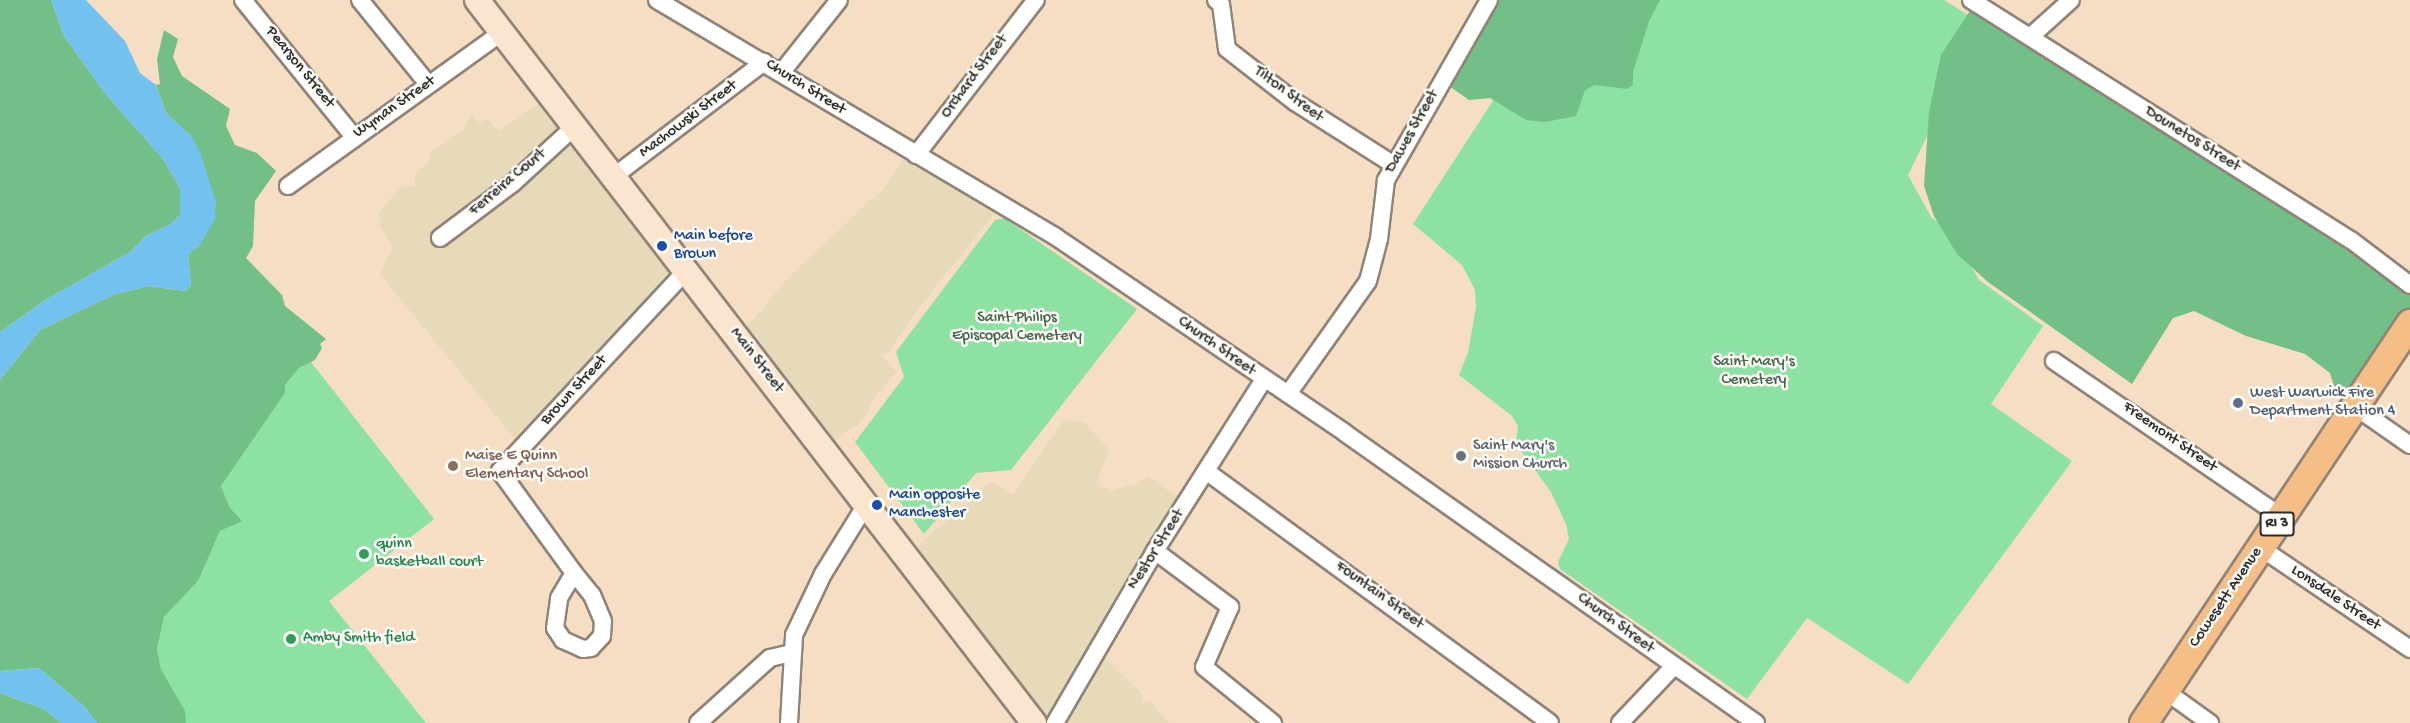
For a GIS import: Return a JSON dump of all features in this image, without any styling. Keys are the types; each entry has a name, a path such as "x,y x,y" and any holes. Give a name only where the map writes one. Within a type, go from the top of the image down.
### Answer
{"main road":[{"name":"Main Street","path":"477,0 867,503 1034,723"},
{"name":"Cowesett Avenue","path":"2143,723 2410,323"}],"street":[{"name":"Pearson Street","path":"243,0 354,137"},
{"path":"360,0 429,84"},
{"name":"Church Street","path":"657,0 1056,237 1288,394 1756,723"},
{"path":"781,73 839,0"},
{"name":"Orchard Street","path":"916,155 1036,0"},
{"name":"Tilton Street","path":"1216,0 1221,4 1227,49 1295,102 1394,165"},
{"name":"Dawes Street","path":"1288,394 1368,281 1379,239 1386,180 1489,0"},
{"name":"Dounetos Street","path":"1971,0 2351,240 2410,285"},
{"path":"2030,37 2071,0"},
{"name":"Wyman Street","path":"288,186 502,32"},
{"name":"Machowski Street","path":"613,177 764,62"},
{"name":"Ferreira Court","path":"440,238 512,184 575,126"},
{"name":"Brown Street","path":"574,573 500,471 686,271"},
{"name":"Freemont Street","path":"2055,361 2282,517"},
{"name":"Nestor Street","path":"1055,723 1155,551 1264,379"},
{"path":"2354,406 2410,446"},
{"name":"Fountain Street","path":"1206,471 1550,723"},
{"path":"789,723 791,653 794,635 813,592 867,503"},
{"name":"Lonsdale Street","path":"2260,548 2410,649"},
{"path":"1155,551 1230,607 1204,667 1273,723"},
{"path":"698,723 770,658 791,653"},
{"path":"1620,723 1674,666"},
{"path":"2164,690 2210,723"}],"shaded area":[{"path":"550,96 683,268 520,445 379,273 394,248 380,226 379,213 400,188 415,185 415,176 428,163 431,151 463,131 472,113 479,123 487,119 499,131"},
{"path":"909,149 1001,205 917,310 888,353 881,355 897,372 870,403 869,410 858,424 825,448 737,333 756,317 788,278 886,186"},
{"path":"1064,420 1084,422 1109,450 1096,483 1111,492 1128,485 1135,486 1147,476 1183,501 1098,652 1143,695 1142,702 1150,701 1169,723 1035,723 908,555 991,482 1013,495"}],"green space":[{"path":"0,0 51,0 64,36 104,92 163,159 180,188 180,215 171,224 147,235 130,252 44,301 0,332"},
{"path":"1489,0 1660,0 1649,21 1633,72 1633,85 1627,89 1595,85 1585,90 1576,116 1545,122 1526,120 1490,98 1469,100 1442,81"},
{"name":"Saint Mary's Cemetery","path":"1574,0 1944,0 1982,24 1908,175 1931,217 1953,234 1979,280 2043,326 1991,404 2072,461 1908,684 1807,618 1747,699 1560,569 1558,562 1569,539 1566,524 1551,492 1516,444 1518,426 1512,416 1459,375 1468,353 1476,307 1475,290 1462,265 1413,224 1522,56"},
{"path":"1975,3 2410,287 2410,333 2359,406 2334,386 2330,373 2305,354 2246,336 2194,311 2173,318 2132,384 1988,282 1957,254 1934,216 1924,186 1929,112 1941,55"},
{"path":"164,30 178,39 173,57 182,76 230,109 226,126 235,145 257,153 276,171 255,201 253,246 246,258 282,295 285,306 326,339 320,344 322,348 315,360 299,368 285,385 285,393 221,486 230,508 242,521 220,531 198,581 164,617 157,649 161,669 185,711 186,723 97,723 84,706 39,668 0,671 0,380 40,330 115,294 149,286 186,291 191,285 188,254 200,245 192,137 166,113 156,85 160,84 157,59"},
{"name":"Saint Philips Episcopal Cemetery","path":"1004,218 1137,309 1011,470 976,473 924,534 855,442 904,377 896,352 995,220"},
{"path":"311,362 434,519 329,601 426,723 181,723 177,697 161,669 157,649 164,617 198,581 230,508 221,486 285,393 285,385 299,368"},
{"path":"0,693 44,709 61,723 0,723"}],"water":[{"path":"51,0 86,0 125,41 140,73 156,85 166,113 192,137 200,152 216,202 215,219 200,245 188,254 191,285 186,291 149,286 115,294 40,330 0,380 0,332 44,301 130,252 147,235 171,224 180,215 180,188 163,159 104,92 64,36"},
{"path":"39,668 84,706 97,723 61,723 44,709 0,693 0,671"}],"place":[{"name":"Main before Brown","path":"662,246"},
{"name":"West Warwick Fire Department Station 4","path":"2238,403"},
{"name":"Saint Mary's Mission Church","path":"1461,456"},
{"name":"Maise E Quinn Elementary School","path":"453,466"},
{"name":"Main opposite Manchester","path":"877,505"},
{"name":"quinn basketball court","path":"364,554"},
{"name":"Amby Smith field","path":"291,639"}]}
